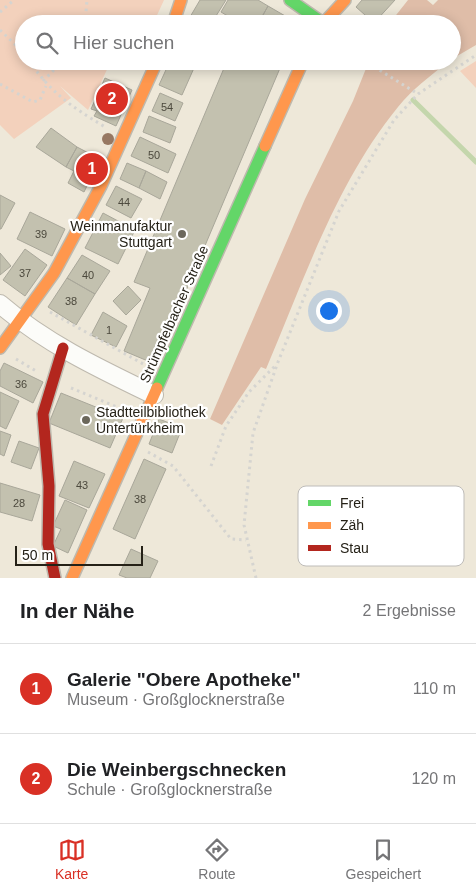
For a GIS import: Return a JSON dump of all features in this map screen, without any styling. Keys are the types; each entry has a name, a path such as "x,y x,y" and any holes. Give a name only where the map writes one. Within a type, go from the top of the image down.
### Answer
{"street":[{"path":"176,15 181,0"},
{"path":"290,0 312,15"},
{"path":"331,15 345,0"},
{"path":"0,348 54,273 101,186 153,70"},
{"name":"Strümpfelbacher Straße","path":"72,578 299,70"},
{"path":"0,304 19,321 63,348 154,395"},
{"path":"51,569 48,544 49,486 43,414 63,348"}],"path":[{"path":"0,12 14,0"},
{"path":"85,15 86,0"},
{"path":"0,30 15,44"},
{"path":"461,65 476,55"},
{"path":"35,70 46,86 73,108 124,138"},
{"path":"43,81 54,70"},
{"path":"379,70 418,94"},
{"path":"256,578 244,525 253,433 278,362 339,211 394,120 418,94 454,70"},
{"path":"0,84 33,102 40,100 46,86"},
{"path":"33,302 137,362 164,373"},
{"path":"212,466 226,426 248,392 278,362"},
{"path":"132,446 159,456 172,466 231,538 246,540"}],"shaded area":[{"path":"0,0 164,0 157,15 15,15 15,70 107,70 88,110 60,86 71,98 14,139 0,125"},
{"path":"408,0 427,0 433,5 438,0 476,0 476,45 461,54 461,15 396,15"},
{"path":"476,61 476,88 460,71"},
{"path":"365,70 437,70 409,94 398,107 376,136 357,167 323,233 266,369 261,367 222,425 210,419 305,199 353,101"}],"building":[{"path":"200,0 226,0 217,15 191,15"},
{"path":"228,0 258,0 268,6 263,15 226,15 221,12"},
{"path":"362,0 395,0 381,15 365,15 356,7"},
{"path":"268,6 284,15 263,15"},
{"path":"166,70 193,70 182,95 159,85"},
{"name":"Weinmanufaktur Stuttgart","path":"223,70 279,70 155,364 124,351 150,288 134,282"},
{"path":"105,78 132,90 116,126 94,116 97,111 91,109"},
{"path":"160,93 183,103 175,121 152,111"},
{"path":"149,116 176,127 170,143 143,132"},
{"path":"51,128 77,147 66,167 36,147"},
{"path":"140,137 176,154 168,173 131,156"},
{"path":"77,147 100,159 84,192 68,183 74,171 66,167"},
{"path":"127,163 146,171 139,188 120,179"},
{"path":"146,171 167,182 160,199 139,188"},
{"path":"116,186 142,199 131,218 106,205"},
{"path":"0,195 15,203 1,229 0,229"},
{"path":"30,212 65,229 52,256 17,239"},
{"path":"103,213 135,230 118,264 85,248"},
{"path":"25,249 47,265 25,296 3,280"},
{"path":"0,253 11,266 0,275"},
{"path":"82,255 110,271 95,294 67,278"},
{"path":"67,278 95,294 76,325 48,307"},
{"path":"128,286 141,300 126,315 113,301"},
{"path":"103,312 127,326 116,347 91,335"},
{"path":"4,363 43,382 33,403 0,386 0,371"},
{"path":"0,392 19,401 6,429 0,426"},
{"name":"Stadtteilbibliothek Untertürkheim","path":"61,393 123,418 110,448 49,423"},
{"path":"159,419 182,428 172,453 149,444"},
{"path":"0,431 11,435 4,456 0,454"},
{"path":"19,441 39,448 31,469 11,462"},
{"path":"144,459 166,469 135,539 113,529"},
{"path":"74,461 105,474 89,508 59,496"},
{"path":"0,483 40,495 32,521 0,512"},
{"path":"65,500 87,510 68,553 53,546 61,529 53,526"},
{"path":"131,549 158,561 150,578 127,578 119,575"}],"waterway":[{"path":"413,100 476,162"}],"traffic: fast":[{"path":"290,0 312,15"},
{"path":"157,388 265,146"}],"traffic: slow":[{"path":"176,15 181,0"},
{"path":"331,15 345,0"},
{"path":"0,348 54,273 101,186 153,70"},
{"path":"265,146 299,70"},
{"path":"72,578 157,388"}],"traffic: jam":[{"path":"55,578 48,544 49,486 43,414 63,348"}],"place":[{"name":"Die Weinbergschnecken","path":"112,99"},
{"name":"Galerie \"Obere Apotheke\"","path":"92,169"},
{"name":"Weinmanufaktur Stuttgart","path":"182,234"},
{"name":"Stadtteilbibliothek Untertürkheim","path":"86,420"}]}
